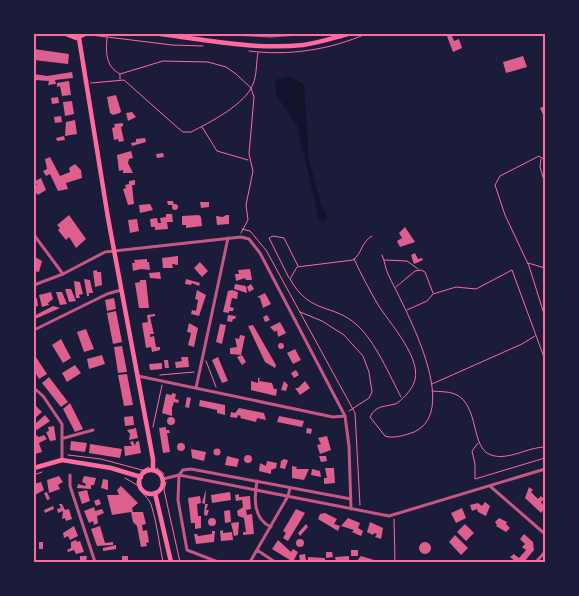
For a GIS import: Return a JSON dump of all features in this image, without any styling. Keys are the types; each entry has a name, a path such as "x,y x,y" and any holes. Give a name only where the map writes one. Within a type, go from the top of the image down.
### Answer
{"main road":[{"path":"66,34 72,38 79,38 84,34"},
{"path":"160,34 248,45 277,46 304,44 348,34"},
{"path":"79,38 153,469"},
{"path":"34,468 62,460 111,468 139,477"},
{"path":"139,477 153,469"},
{"path":"153,469 163,479 162,486 155,493"},
{"path":"139,477 143,490 155,493"},
{"path":"155,493 171,562"}],"street":[{"path":"230,34 271,36 300,34"},
{"path":"34,235 63,274"},
{"path":"196,388 228,238"},
{"path":"34,285 63,274 105,252 228,238 246,238 260,252 344,415 348,428 351,509"},
{"path":"34,330 107,294 123,289"},
{"path":"138,376 333,417 344,415"},
{"path":"34,388 44,396 62,424 64,438 62,460"},
{"path":"64,438 93,430"},
{"path":"218,562 187,550 179,506 178,475 183,470 191,469 351,499"},
{"path":"163,479 178,475 351,509 394,515 545,470"},
{"path":"70,475 70,486 94,562"},
{"path":"257,481 258,517 262,523 270,527"},
{"path":"490,486 545,534"},
{"path":"250,562 288,496 290,488"},
{"path":"257,550 275,562"},
{"path":"536,562 545,552"}],"path":[{"path":"84,34 107,35 145,42 207,46"},
{"path":"107,35 106,52 108,61 112,68 120,74"},
{"path":"145,42 146,38"},
{"path":"87,84 120,80 128,82 180,130 188,132 240,102 251,88 258,52 243,50"},
{"path":"120,74 156,62 193,60 226,67 242,78 251,88 254,97 249,161 253,171 246,204 248,220 242,229"},
{"path":"120,74 120,80"},
{"path":"201,126 217,151 249,161"},
{"path":"545,160 539,156 500,176 495,185 505,215 528,263 544,308 545,317"},
{"path":"541,158 540,167 545,184"},
{"path":"290,279 294,269 298,267 306,268 354,259 363,244 372,236"},
{"path":"298,267 284,238 270,237 269,242 297,292 307,301 350,320 364,333 401,398"},
{"path":"354,259 376,303 411,355 415,380 394,404 379,406 370,416 372,423 386,437 404,435 422,427 429,415 432,391 423,350 382,255"},
{"path":"384,260 407,261 418,270"},
{"path":"528,263 545,268"},
{"path":"395,287 418,270 424,270 434,294"},
{"path":"406,310 427,301 434,294 460,286 476,289 512,270 545,360"},
{"path":"299,312 322,321 344,335 363,356 371,378 372,392 369,398 344,415"},
{"path":"431,384 522,344 535,335"},
{"path":"203,356 217,393"},
{"path":"152,379 155,376 200,372"},
{"path":"148,432 152,431 163,382"},
{"path":"432,391 449,392 462,398 475,424 478,442 486,453 500,457 545,448"},
{"path":"478,442 472,451 476,464 475,479 545,458"},
{"path":"135,467 143,470 153,469"},
{"path":"34,476 45,470"},
{"path":"137,484 143,470"},
{"path":"123,477 137,484 150,503 163,562"},
{"path":"167,499 180,562"},
{"path":"394,515 395,562"}],"shaded area":[{"path":"288,76 302,83 304,87 309,160 322,207 328,218 324,222 319,219 297,125 277,96 275,80"}],"building":[{"path":"451,34 454,41 459,39 462,48 453,52 447,36"},
{"path":"34,49 69,54 68,64 34,60"},
{"path":"523,56 527,67 506,73 503,62"},
{"path":"72,72 73,78 55,80 56,84 48,85 49,81 34,80 34,74 47,76"},
{"path":"69,81 71,95 62,96 60,86 57,87 57,83"},
{"path":"116,95 121,111 113,115 110,113 107,97"},
{"path":"58,97 59,103 52,104 51,98"},
{"path":"72,101 74,114 65,116 63,102"},
{"path":"545,106 545,119 540,108"},
{"path":"132,112 136,117 128,121 126,113"},
{"path":"61,116 62,122 55,123 54,117"},
{"path":"75,120 77,134 65,136 66,122"},
{"path":"123,123 121,127 124,141 119,142 118,139 114,140 112,128 115,127 114,124"},
{"path":"64,136 65,140 57,141 56,138"},
{"path":"145,138 146,142 132,146 131,143 136,142 136,139"},
{"path":"131,151 133,158 129,159 128,163 133,173 123,173 123,170 119,171 117,155"},
{"path":"163,153 164,157 157,158 156,154"},
{"path":"50,157 60,176 70,172 69,168 75,164 81,170 82,178 66,183 68,189 58,191 50,174 46,176 43,171 47,169 45,159"},
{"path":"41,178 46,190 38,195 37,193 34,195 34,186 37,185 35,181"},
{"path":"135,180 135,185 132,185 134,204 128,205 123,189 126,188 125,185 129,184 129,181"},
{"path":"167,201 173,201 174,205 168,205"},
{"path":"200,202 209,202 209,207 201,208"},
{"path":"150,204 153,210 140,213 139,205"},
{"path":"175,204 178,207 175,210 172,207"},
{"path":"166,214 172,214 173,222 167,222 168,229 155,230 155,227 151,227 150,219 157,218 158,223 161,223 160,218 166,217"},
{"path":"69,215 86,239 76,248 69,237 66,240 58,230 60,228 57,225"},
{"path":"199,215 202,226 186,228 186,225 182,225 182,216"},
{"path":"229,215 229,224 217,225 216,216 223,217"},
{"path":"137,219 139,231 130,233 128,220"},
{"path":"405,227 415,242 400,247 397,241 402,238 399,233"},
{"path":"415,253 418,259 422,258 423,260 414,264 411,255"},
{"path":"178,256 178,265 172,264 173,268 163,268 162,258"},
{"path":"35,257 42,261 39,272 34,271"},
{"path":"147,259 150,270 141,269 133,271 132,263 135,263 134,260"},
{"path":"200,262 208,271 202,277 194,268"},
{"path":"250,269 252,280 246,280 245,278 236,281 235,274 239,274 238,270"},
{"path":"97,270 97,272 101,272 102,285 95,287 93,271"},
{"path":"160,272 161,279 150,278 149,273"},
{"path":"84,279 90,280 93,293 89,293 89,296 87,296"},
{"path":"186,279 200,283 199,286 192,283 191,285 185,284"},
{"path":"140,280 146,280 149,308 139,308 135,283 140,282"},
{"path":"74,281 80,282 83,294 79,295 80,298 76,298"},
{"path":"235,284 246,286 247,293 234,289"},
{"path":"251,284 254,289 249,292 247,287"},
{"path":"65,289 71,289 76,301 69,302"},
{"path":"197,290 206,295 199,316 191,314 192,310 196,311 198,300 195,299"},
{"path":"228,291 238,292 237,299 232,298 230,307 234,308 233,311 229,311 229,313 223,312"},
{"path":"51,292 53,299 48,303 49,305 42,307 39,295"},
{"path":"56,292 62,292 67,304 60,305"},
{"path":"265,293 271,304 263,308 260,298 257,297"},
{"path":"37,298 38,306 34,307 34,299"},
{"path":"114,298 116,309 107,311 105,300"},
{"path":"53,306 60,308 35,319 34,324 34,316"},
{"path":"116,311 122,342 113,344 107,313"},
{"path":"155,314 155,316 150,317 154,334 150,334 150,337 154,336 156,347 160,347 160,350 152,352 151,347 146,348 142,323 148,322 147,315"},
{"path":"228,315 236,316 232,322 227,321"},
{"path":"267,315 270,320 265,322 263,317"},
{"path":"280,322 286,333 278,337 277,330 275,332 270,327"},
{"path":"189,323 198,328 194,347 188,345 191,333 187,332"},
{"path":"220,324 226,325 222,344 216,342"},
{"path":"253,325 276,365 275,368 265,362 248,326"},
{"path":"86,329 94,349 84,352 77,332"},
{"path":"240,335 245,336 241,355 230,354 230,348 237,347 235,338 239,339"},
{"path":"61,339 71,358 63,363 52,345"},
{"path":"281,343 284,346 281,349 278,346"},
{"path":"122,346 127,372 118,373 114,347"},
{"path":"295,349 301,360 293,364 287,353"},
{"path":"34,354 47,374 39,379 34,370"},
{"path":"102,355 105,364 89,369 87,359"},
{"path":"242,355 246,362 242,365 237,357"},
{"path":"181,357 188,357 189,367 176,368 175,362 182,361"},
{"path":"218,357 228,381 222,383 212,360"},
{"path":"164,360 168,360 169,368 165,368"},
{"path":"162,363 162,369 150,370 149,364"},
{"path":"75,365 81,373 67,382 62,373"},
{"path":"296,370 299,375 294,378 291,373"},
{"path":"127,374 133,405 124,406 118,375"},
{"path":"49,377 68,402 61,407 42,383"},
{"path":"258,378 260,378 259,381 272,383 274,389 277,389 276,396 251,390 251,381 258,383"},
{"path":"284,381 288,385 286,391 281,390"},
{"path":"305,381 310,388 300,395 295,388 298,388"},
{"path":"172,393 176,394 175,399 179,400 178,403 174,402 172,416 162,413 166,394 172,395"},
{"path":"187,397 191,398 189,408 185,407"},
{"path":"200,400 225,405 225,415 217,413 217,410 199,406"},
{"path":"70,403 83,429 75,432 63,409"},
{"path":"36,406 42,412 34,419 34,409"},
{"path":"239,408 264,413 266,420 257,418 256,422 240,418 241,416 238,415 237,418 230,417 231,412 235,413"},
{"path":"45,415 50,421 37,430 34,427 35,424"},
{"path":"133,416 134,425 125,426 124,417"},
{"path":"279,416 304,421 302,427 277,422"},
{"path":"171,417 175,421 171,425 167,421"},
{"path":"54,426 56,440 50,441 46,432 49,431 48,427"},
{"path":"166,427 166,430 169,430 170,433 167,433 170,452 163,453 159,428"},
{"path":"136,428 138,438 129,440 130,434 127,430"},
{"path":"307,428 312,429 311,434 306,433"},
{"path":"34,434 39,437 44,435 47,439 39,443 42,452 35,454"},
{"path":"327,436 331,450 320,454 317,445 321,444 318,438"},
{"path":"71,441 87,443 85,452 70,450"},
{"path":"133,441 135,446 136,442 139,441 141,453 125,456 124,446 132,446 130,442"},
{"path":"181,443 185,447 181,451 177,447"},
{"path":"90,444 122,449 120,458 89,453"},
{"path":"217,448 221,452 217,456 213,452"},
{"path":"191,449 206,452 204,461 192,458"},
{"path":"248,455 252,459 248,463 244,459"},
{"path":"227,456 239,459 237,467 225,465"},
{"path":"319,456 326,456 327,461 321,462"},
{"path":"284,459 288,460 285,469 280,468 281,461"},
{"path":"267,461 277,463 276,468 271,470 271,474 259,471 260,463 266,466"},
{"path":"292,466 297,467 296,469 309,469 304,480 292,478"},
{"path":"325,468 334,468 335,483 324,484 324,478 327,478"},
{"path":"312,469 320,471 321,477 311,475"},
{"path":"59,476 63,482 58,485 60,489 49,493 47,480"},
{"path":"84,476 96,478 94,485 91,485 91,489 77,488 78,484 85,486 86,484 82,482"},
{"path":"103,479 108,480 108,490 101,488"},
{"path":"41,482 44,490 35,495 34,484"},
{"path":"121,486 138,503 132,508 133,512 143,512 146,524 142,525 143,531 147,530 149,542 146,543 147,546 141,547 137,526 133,522 131,512 112,515 107,495 119,495 117,490"},
{"path":"529,487 538,499 541,496 544,499 541,502 545,508 541,513 525,498"},
{"path":"206,489 205,504 202,503"},
{"path":"87,490 90,501 82,504 78,492"},
{"path":"47,492 50,499 47,500 44,493"},
{"path":"230,492 231,500 212,503 211,495"},
{"path":"239,494 239,497 250,496 251,509 246,510 247,515 252,514 254,534 243,535 243,532 246,532 244,518 238,516 237,511 243,507 242,500 236,501 235,495"},
{"path":"200,496 201,503 197,504 198,516 201,516 201,528 195,529 195,523 191,523 188,498"},
{"path":"99,499 101,504 96,506 94,501"},
{"path":"485,502 490,506 486,516 478,512 477,509 472,511 470,505 478,503 482,506"},
{"path":"59,504 62,504 65,510 69,509 72,519 66,521 65,518 62,519 63,511 58,513 57,509 61,508"},
{"path":"205,504 208,504 206,510 209,510 207,516 204,515"},
{"path":"53,506 54,509 45,513 44,510"},
{"path":"94,507 95,511 102,509 104,513 97,516 98,523 94,525 93,521 89,523 84,511"},
{"path":"462,508 466,518 456,523 451,513"},
{"path":"296,509 305,513 288,541 283,538 286,533 283,531"},
{"path":"230,510 231,522 225,523 224,511"},
{"path":"325,513 337,519 334,524 340,526 338,531 318,519 320,514"},
{"path":"212,518 216,522 212,526 208,522"},
{"path":"348,518 360,523 358,528 363,531 361,536 352,532 354,530 341,526"},
{"path":"499,518 507,522 506,524 510,528 506,532 496,526 495,522"},
{"path":"239,522 238,535 234,536 231,523"},
{"path":"370,522 383,528 381,539 375,537 377,534 374,533 373,535 367,532"},
{"path":"306,524 308,527 300,536 298,533"},
{"path":"465,524 474,533 466,541 457,532"},
{"path":"74,526 78,536 70,540 68,536 64,538 63,533"},
{"path":"100,526 105,543 113,542 113,545 97,546 91,529"},
{"path":"223,530 223,533 232,532 233,540 221,541 220,531"},
{"path":"212,531 215,531 214,542 196,544 194,534 198,536 212,534"},
{"path":"524,534 533,542 534,550 524,562 516,562 510,557 514,554 519,558 526,550 522,547 525,544 520,539"},
{"path":"455,535 468,548 461,555 449,542"},
{"path":"300,539 304,543 300,547 296,543"},
{"path":"76,540 77,542 80,541 84,552 76,554 74,550 68,552 67,550 71,548 71,542"},
{"path":"278,540 291,552 293,549 298,552 293,562 272,549"},
{"path":"39,542 43,542 43,549 39,549"},
{"path":"423,542 427,542 431,548 427,554 423,554 419,550 419,546"},
{"path":"116,545 116,549 103,551 103,548"},
{"path":"351,550 358,550 358,556 351,556"},
{"path":"326,552 332,552 333,557 326,558"},
{"path":"305,554 306,560 300,561 299,555"},
{"path":"80,556 87,556 86,562 80,562"},
{"path":"122,556 128,556 128,561 122,561"},
{"path":"349,556 349,562 336,562 335,557"},
{"path":"361,556 374,560 373,562 356,562"},
{"path":"308,557 325,558 325,562 308,562"},
{"path":"41,560 51,560 51,562 41,562"}]}
